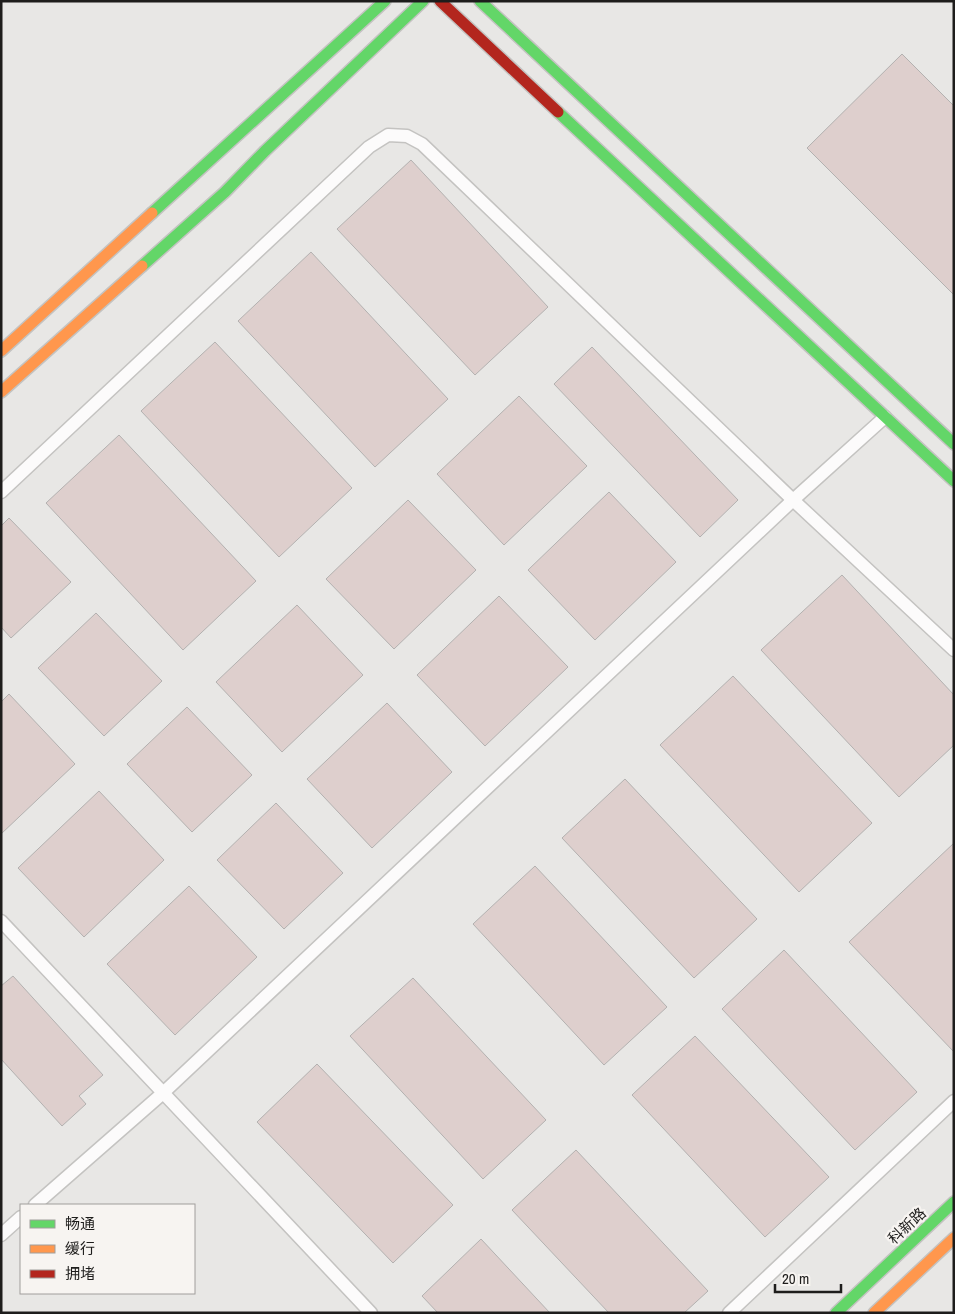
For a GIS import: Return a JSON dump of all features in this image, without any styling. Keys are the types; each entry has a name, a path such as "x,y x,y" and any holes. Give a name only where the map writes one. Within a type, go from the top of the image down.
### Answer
{"street":[{"path":"1,351 385,1"},
{"path":"1,392 225,192 265,151 423,1"},
{"path":"440,1 954,481"},
{"path":"480,1 954,444"},
{"name":"科新路","path":"836,1313 954,1202"},
{"path":"874,1313 954,1238"}],"lane":[{"path":"1,492 369,147 388,135 407,136 422,144 793,500 954,650"},
{"path":"36,1204 164,1093 793,500 885,417"},
{"path":"1,921 371,1313"},
{"path":"729,1313 954,1101"},
{"path":"1,1235 20,1218"}],"building":[{"path":"902,54 954,106 954,295 807,148"},
{"path":"411,160 548,307 475,375 337,229"},
{"path":"311,252 448,399 375,467 238,321"},
{"path":"215,342 352,488 279,557 141,411"},
{"path":"592,347 738,500 700,537 554,384"},
{"path":"519,396 587,466 504,545 437,474"},
{"path":"119,435 256,581 183,650 46,503"},
{"path":"609,492 676,562 595,640 528,570"},
{"path":"408,500 476,570 394,649 326,579"},
{"path":"9,518 71,582 11,638 1,627 1,526"},
{"path":"842,575 954,695 954,745 899,797 761,650"},
{"path":"499,596 568,667 485,746 417,675"},
{"path":"297,605 363,675 282,752 216,682"},
{"path":"96,613 162,681 104,736 38,668"},
{"path":"733,676 872,823 799,892 660,745"},
{"path":"9,694 75,764 1,834 1,702"},
{"path":"387,703 452,772 372,848 307,779"},
{"path":"187,707 252,775 192,832 127,764"},
{"path":"625,779 757,919 694,978 562,838"},
{"path":"99,791 164,860 84,937 18,868"},
{"path":"276,803 343,873 284,929 217,860"},
{"path":"954,843 954,1052 849,942"},
{"path":"535,866 667,1007 604,1065 473,924"},
{"path":"189,886 257,957 175,1035 107,964"},
{"path":"784,950 917,1092 855,1150 722,1009"},
{"path":"13,976 103,1075 79,1096 86,1104 62,1126 1,1059 1,986"},
{"path":"413,978 546,1120 483,1179 350,1036"},
{"path":"695,1036 829,1177 765,1237 632,1095"},
{"path":"317,1064 453,1205 393,1263 257,1122"},
{"path":"576,1150 708,1291 684,1313 609,1313 512,1210"},
{"path":"481,1239 550,1313 438,1313 422,1296"}],"traffic: fast":[{"path":"152,213 385,1"},
{"path":"142,266 225,192 265,151 423,1"},
{"path":"480,1 954,444"},
{"path":"558,112 954,481"},
{"path":"836,1313 954,1202"}],"traffic: slow":[{"path":"1,351 152,213"},
{"path":"1,392 142,266"},
{"path":"874,1313 954,1238"}],"traffic: jam":[{"path":"440,1 558,112"}]}
